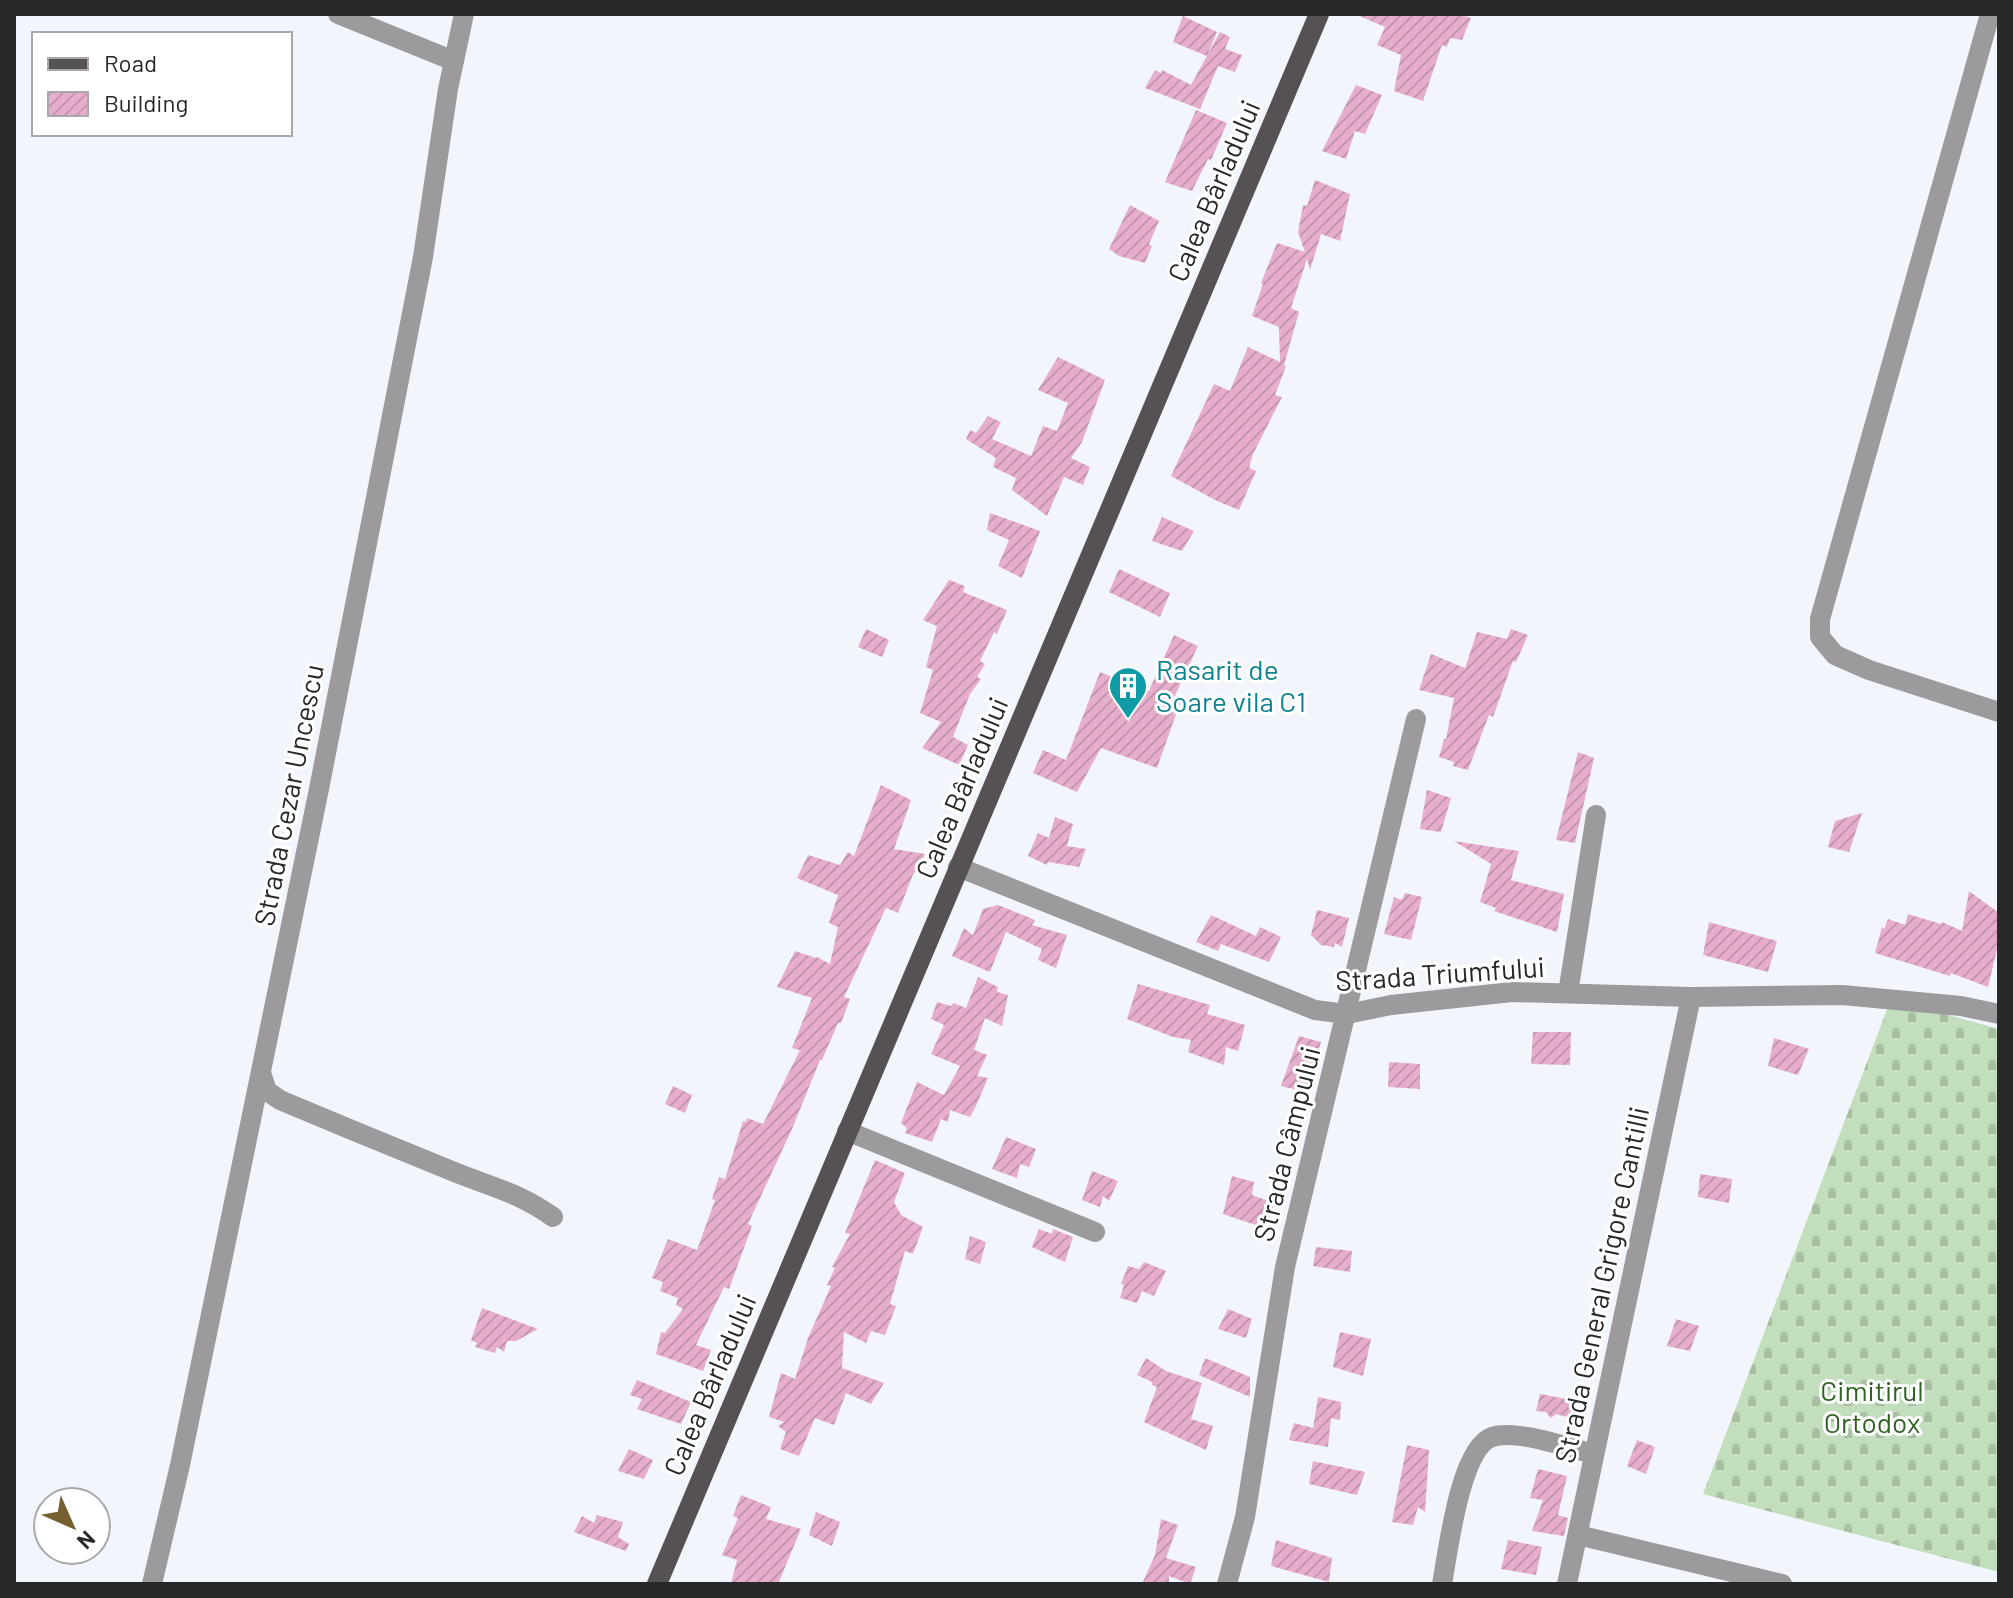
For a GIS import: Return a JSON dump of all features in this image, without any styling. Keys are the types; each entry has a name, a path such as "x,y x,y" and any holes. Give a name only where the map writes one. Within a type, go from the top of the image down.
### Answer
{"main road":[{"name":"Calea Bârladului","path":"657,1584 1319,14"}],"street":[{"path":"338,14 454,61"},
{"name":"Strada Cezar Uncescu","path":"152,1584 180,1465 319,789 423,257 464,14"},
{"path":"1990,14 1820,619 1820,637 1835,655 1869,670 1999,712"},
{"name":"Strada Câmpului","path":"1227,1584 1245,1517 1285,1267 1416,719"},
{"path":"1568,993 1596,815"},
{"name":"Strada Triumfului","path":"958,867 1315,1010 1347,1014 1391,1005 1512,992 1691,997 1842,995 1961,1006 1999,1014"},
{"name":"Strada General Grigore Cantilli","path":"1567,1584 1691,997"},
{"path":"261,1073 267,1091 280,1100 472,1180 512,1192 553,1217"},
{"path":"847,1131 1095,1232"},
{"path":"1442,1584 1463,1481 1471,1459 1480,1446 1491,1437 1514,1435 1594,1454"},
{"path":"1578,1535 1782,1584"}],"green space":[{"name":"Cimitirul Ortodox","path":"1891,999 1999,1029 1999,1572 1703,1494"}],"building":[{"path":"1355,14 1458,14 1471,18 1462,40 1450,38 1447,47 1442,45 1423,101 1394,91 1401,55 1377,45 1385,27"},
{"path":"1183,16 1217,32 1207,56 1173,42"},
{"path":"1220,32 1230,37 1225,49 1242,55 1235,72 1218,66 1200,109 1145,88 1155,70 1161,73 1162,70 1191,85"},
{"path":"1356,85 1382,95 1365,134 1355,131 1346,159 1322,151"},
{"path":"1196,110 1227,123 1211,160 1208,159 1192,191 1165,182"},
{"path":"1315,180 1350,194 1340,241 1321,234 1310,270 1307,259 1291,308 1299,312 1286,366 1275,395 1282,397 1253,454 1249,468 1256,471 1239,510 1171,476 1214,384 1230,391 1248,347 1280,362 1279,327 1252,316 1277,243 1305,252 1298,232 1303,205 1307,206"},
{"path":"1130,205 1159,221 1145,263 1119,256 1109,249"},
{"path":"1058,357 1105,380 1082,442 1071,458 1090,467 1083,485 1064,477 1047,516 1012,490 1016,478 993,467 996,458 966,439 970,430 976,433 988,416 1001,422 992,439 1031,456 1043,426 1057,431 1068,403 1038,390"},
{"path":"990,513 1040,531 1022,578 998,566 1009,540 987,530"},
{"path":"1162,517 1194,531 1182,551 1152,541"},
{"path":"1119,569 1170,593 1160,617 1109,592"},
{"path":"949,580 965,586 963,592 1007,610 980,661 985,664 977,677 981,679 970,694 953,737 968,745 959,765 922,748 941,722 920,713 933,670 926,667 937,626 923,620"},
{"path":"866,629 889,640 882,657 858,647"},
{"path":"1511,629 1528,635 1516,662 1513,661 1493,717 1489,715 1468,770 1453,766 1454,762 1439,757 1454,698 1419,690 1431,654 1465,668 1477,632 1507,639"},
{"name":"Rasarit de Soare vila C1","path":"1174,635 1198,646 1173,700 1180,703 1157,768 1101,748 1077,792 1033,773 1043,750 1066,760 1100,672 1149,691"},
{"path":"1578,752 1594,758 1575,843 1556,840"},
{"path":"881,785 911,800 894,849 925,854 917,873 914,872 898,913 886,908 844,997 850,999 841,1023 838,1023 820,1060 748,1224 752,1226 729,1289 724,1287 696,1345 711,1350 703,1371 656,1354 661,1332 665,1333 683,1309 676,1305 678,1298 660,1291 663,1282 652,1278 668,1239 697,1250 715,1200 712,1199 719,1177 725,1179 743,1121 746,1122 747,1118 763,1124 800,1050 792,1048 812,998 777,987 795,951 830,964 838,927 829,923 838,895 797,878 808,855 840,865 848,852 854,856"},
{"path":"1427,790 1451,798 1441,832 1420,829"},
{"path":"1862,813 1849,852 1828,847 1835,821"},
{"path":"1055,817 1073,824 1067,846 1086,849 1079,867 1048,862 1047,865 1028,856 1038,833 1049,838"},
{"path":"1454,841 1519,851 1511,880 1564,894 1557,932 1494,911 1496,908 1480,902 1491,864"},
{"path":"1969,891 1999,913 1999,941 1988,987 1951,973 1950,976 1875,953 1882,927 1884,929 1888,919 1905,925 1908,914 1942,922 1962,931"},
{"path":"1405,893 1422,897 1411,940 1384,934 1394,897 1402,900"},
{"path":"998,905 1035,920 1032,925 1067,935 1056,968 1038,960 1042,949 1006,932 990,972 952,956 964,928 973,935 983,909"},
{"path":"1317,910 1349,918 1342,947 1335,943 1334,947 1321,945 1311,935"},
{"path":"1211,915 1256,936 1260,927 1281,937 1269,962 1221,944 1218,951 1196,942"},
{"path":"1709,922 1777,941 1768,972 1703,955"},
{"path":"978,977 998,987 997,992 1008,995 1002,1026 985,1018 974,1050 987,1055 977,1076 988,1078 976,1106 970,1117 950,1110 948,1122 941,1119 932,1142 905,1133 907,1128 901,1123 917,1082 944,1095 960,1066 931,1054 944,1025 931,1019 937,1002 951,1006 954,1003 966,1008"},
{"path":"1138,984 1210,1005 1207,1014 1245,1025 1238,1051 1226,1047 1224,1065 1188,1052 1191,1040 1173,1037 1127,1019"},
{"path":"1533,1032 1571,1032 1570,1065 1531,1064"},
{"path":"1299,1036 1321,1042 1307,1092 1281,1086"},
{"path":"1774,1038 1809,1049 1798,1075 1768,1066"},
{"path":"1389,1062 1420,1064 1420,1089 1388,1087"},
{"path":"673,1086 692,1095 685,1113 665,1104"},
{"path":"1006,1137 1036,1149 1029,1167 1020,1164 1017,1178 992,1169"},
{"path":"875,1160 905,1173 894,1202 901,1215 923,1227 913,1254 905,1251 890,1304 896,1306 885,1335 871,1331 866,1343 844,1332 842,1368 884,1383 871,1404 846,1393 834,1425 815,1418 799,1456 780,1449 786,1432 778,1426 784,1422 769,1417 781,1373 795,1379 808,1338 831,1286 827,1285 835,1268 832,1267 850,1234 845,1233"},
{"path":"1092,1171 1118,1181 1109,1201 1103,1196 1100,1207 1082,1200"},
{"path":"1700,1174 1732,1179 1729,1203 1698,1197"},
{"path":"1232,1176 1254,1182 1252,1195 1274,1203 1267,1229 1223,1214"},
{"path":"1039,1229 1052,1234 1053,1229 1073,1237 1065,1262 1032,1247"},
{"path":"970,1236 986,1242 980,1264 965,1259"},
{"path":"1316,1247 1352,1251 1350,1272 1313,1266"},
{"path":"1144,1262 1166,1271 1154,1296 1142,1291 1137,1303 1120,1298 1124,1285 1121,1284 1128,1266 1139,1269"},
{"path":"482,1308 538,1329 516,1341 507,1341 504,1352 497,1347 495,1353 475,1347 477,1343 471,1340"},
{"path":"1228,1309 1252,1319 1246,1338 1218,1329"},
{"path":"1676,1319 1699,1326 1690,1351 1667,1346"},
{"path":"1340,1332 1371,1339 1363,1376 1333,1367"},
{"path":"1146,1358 1166,1371 1202,1383 1191,1419 1213,1426 1206,1450 1144,1422 1157,1387 1137,1375"},
{"path":"1205,1358 1250,1377 1250,1397 1199,1375"},
{"path":"637,1380 691,1402 681,1424 637,1409 642,1399 630,1395"},
{"path":"1540,1394 1572,1400 1582,1421 1556,1414 1551,1418 1546,1412 1536,1411"},
{"path":"1318,1397 1341,1402 1340,1420 1331,1418 1328,1447 1289,1440 1294,1423 1313,1428"},
{"path":"1637,1440 1655,1447 1646,1474 1627,1466"},
{"path":"1407,1445 1429,1450 1425,1512 1418,1507 1413,1525 1392,1522"},
{"path":"629,1449 653,1460 644,1479 618,1471"},
{"path":"1313,1461 1365,1472 1357,1495 1309,1484"},
{"path":"1538,1469 1567,1476 1558,1515 1568,1518 1564,1536 1532,1531 1543,1500 1530,1498"},
{"path":"741,1495 771,1507 766,1519 801,1529 778,1584 731,1584 737,1560 722,1555 738,1518 733,1516"},
{"path":"816,1512 840,1522 832,1546 809,1535"},
{"path":"597,1515 623,1522 618,1537 629,1544 626,1551 574,1532 582,1516 594,1523"},
{"path":"1161,1519 1178,1525 1166,1558 1196,1567 1190,1584 1169,1576 1169,1584 1142,1584 1155,1555"},
{"path":"1276,1540 1332,1558 1329,1582 1271,1566"},
{"path":"1508,1540 1542,1547 1536,1575 1501,1569"}],"place":[{"name":"Rasarit de Soare vila C1","path":"1128,720"}]}
